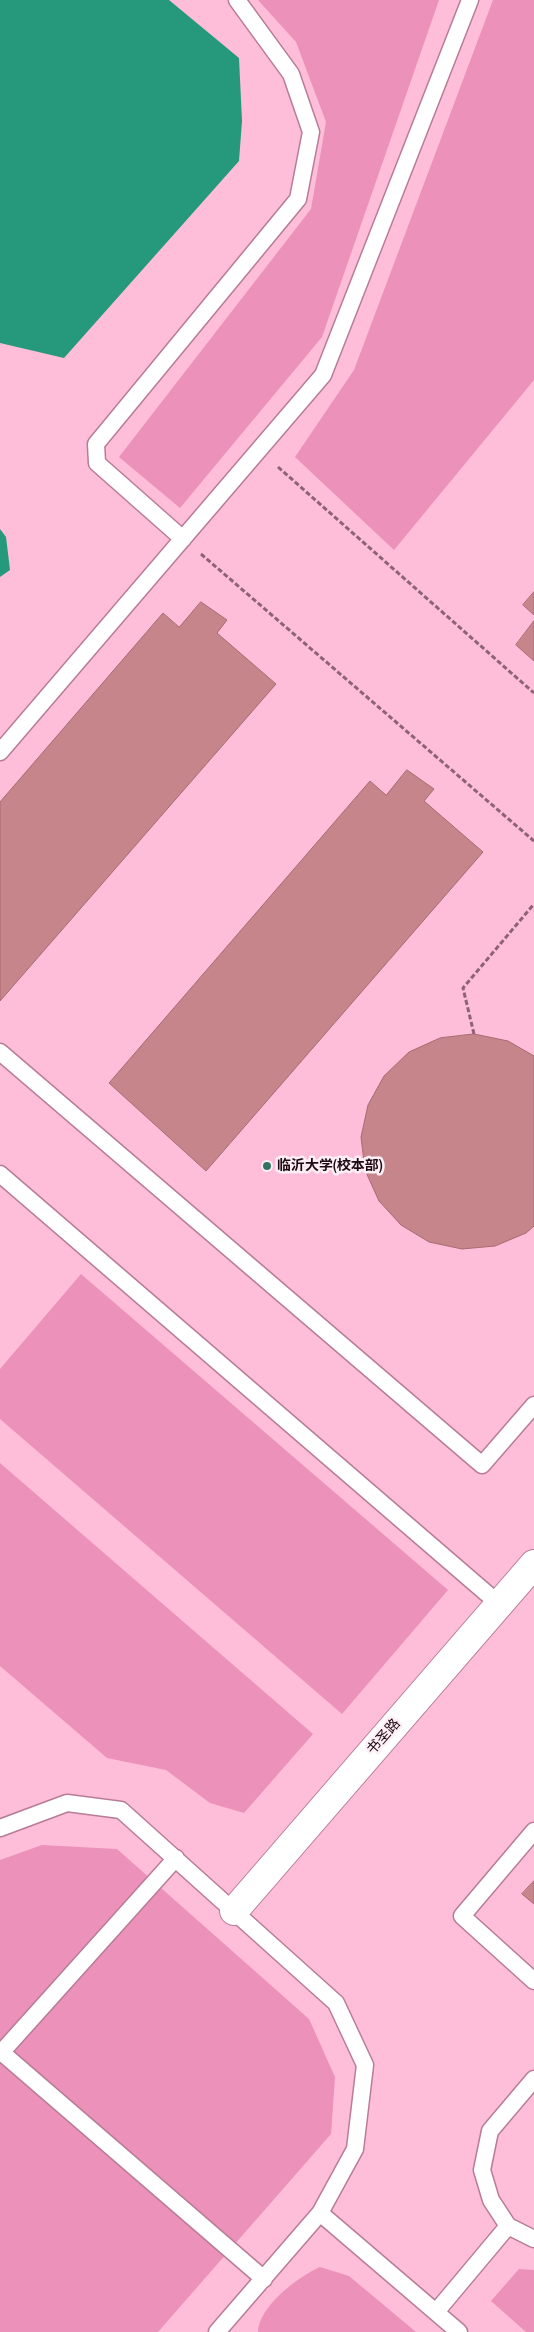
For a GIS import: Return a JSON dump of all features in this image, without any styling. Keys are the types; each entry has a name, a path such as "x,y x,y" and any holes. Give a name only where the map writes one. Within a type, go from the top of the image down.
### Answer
{"street":[{"name":"书圣路","path":"234,1911 534,1564"}],"lane":[{"path":"183,539 97,463 96,444 298,199 311,132 291,74 237,0"},
{"path":"0,752 323,375 470,0"},
{"path":"0,1052 482,1465 534,1405"},
{"path":"0,1174 499,1604"},
{"path":"0,1828 67,1803 121,1810 336,2003 364,2065 355,2150 320,2213 217,2332"},
{"path":"534,1831 462,1916 534,1981"},
{"path":"176,1858 1,2053 264,2279"},
{"path":"534,2079 490,2131 482,2170 491,2200 508,2226 534,2239"},
{"path":"320,2213 459,2332"},
{"path":"436,2312 508,2226"}],"path":[{"path":"259,450 534,693"},
{"path":"183,539 534,841"},
{"path":"474,1034 463,988 534,904"}],"shaded area":[{"path":"0,0 169,0 239,58 242,121 239,161 64,358 0,343"},
{"path":"258,0 439,0 322,337 180,508 119,457 311,209 326,122 296,42"},
{"path":"493,0 534,0 534,380 394,550 295,457 354,370"},
{"path":"0,529 6,537 10,570 0,577"},
{"path":"81,1274 448,1590 342,1714 0,1419 0,1369"},
{"path":"0,1463 313,1734 244,1813 210,1803 166,1770 107,1758 0,1666"},
{"path":"42,1845 117,1849 309,2019 335,2077 331,2134 158,2332 0,2332 0,1860"},
{"path":"320,2267 349,2276 416,2332 258,2332 260,2322 272,2303 291,2285"},
{"path":"519,2269 534,2270 534,2332 526,2332 491,2301"}],"building":[{"path":"534,592 534,615 523,605"},
{"path":"201,602 227,620 217,633 276,684 0,1001 0,802 163,613 179,627"},
{"path":"534,621 534,661 516,645"},
{"path":"407,770 434,789 424,801 483,852 206,1171 109,1083 370,781 386,795"},
{"path":"474,1034 508,1041 534,1056 534,1226 526,1233 495,1246 462,1249 429,1242 401,1225 379,1201 365,1170 361,1137 368,1105 384,1076 409,1052 440,1038"},
{"path":"534,1881 534,1904 522,1894"}],"place":[{"name":"临沂大学(校本部)","path":"267,1166"}]}
